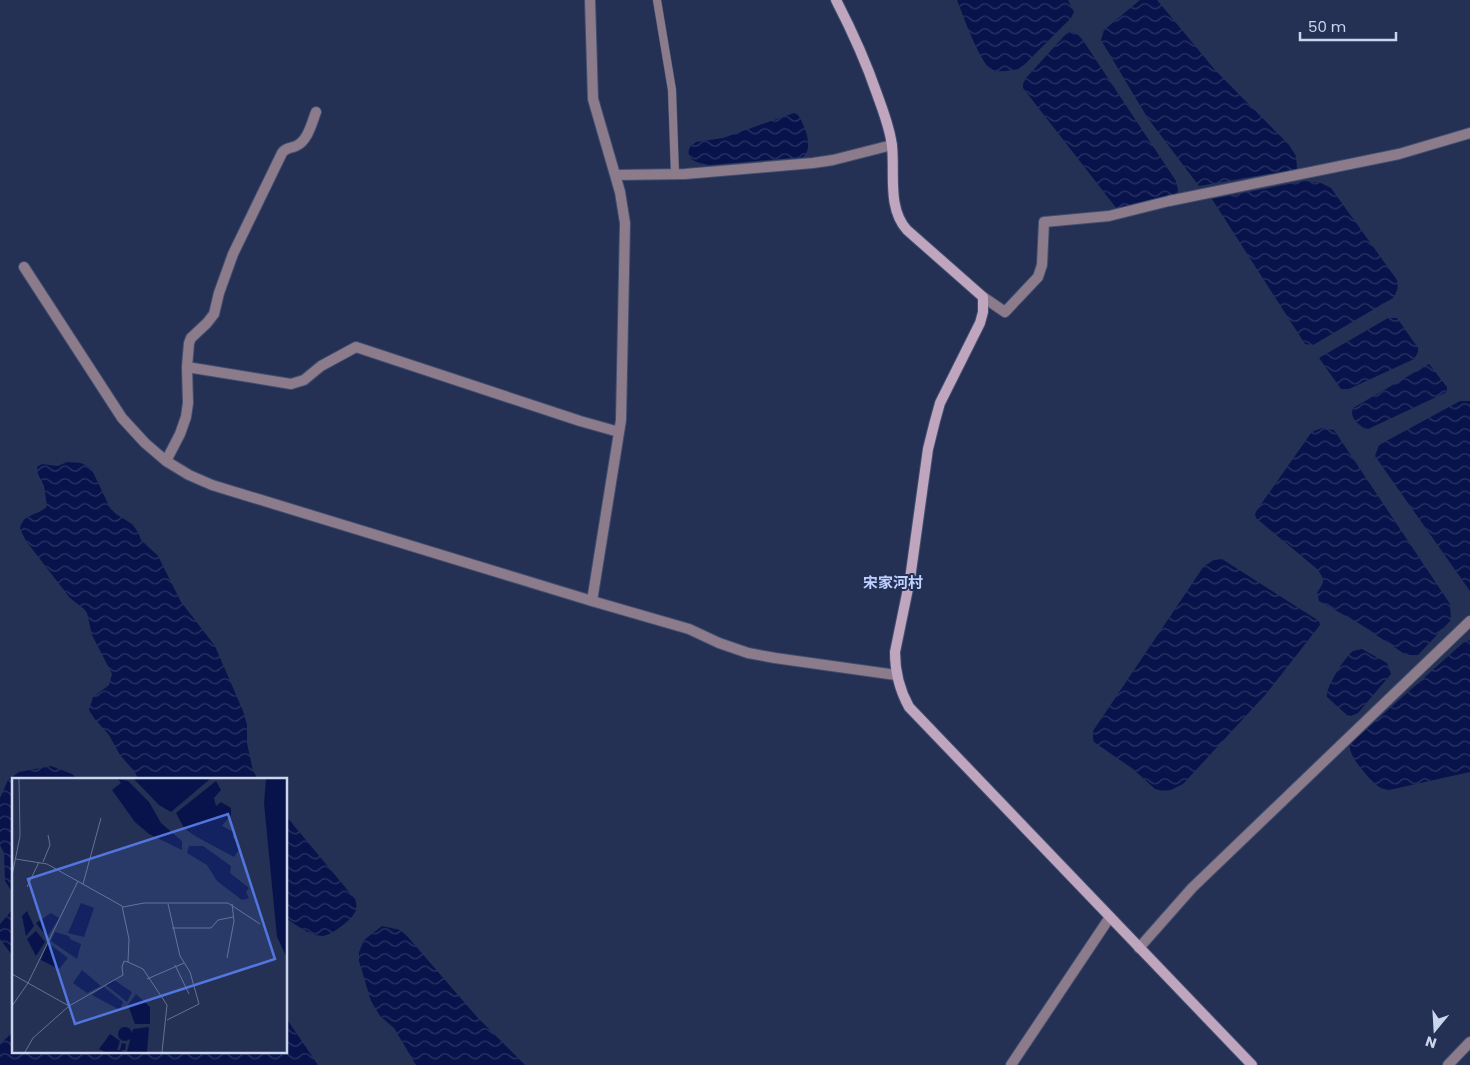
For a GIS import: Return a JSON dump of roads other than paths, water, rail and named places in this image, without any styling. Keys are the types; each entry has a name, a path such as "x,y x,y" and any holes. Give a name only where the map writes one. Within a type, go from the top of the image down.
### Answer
{"street":[{"path":"590,0 593,99 620,192 625,223 621,420 592,601"},
{"path":"836,0 859,46 887,120 892,145 895,207 902,224 983,297 1005,312 1035,281 1042,266 1044,222 1109,216 1169,201 1399,154 1470,133"},
{"path":"166,461 180,434 186,417 188,403 187,367 191,338 214,314 219,293 233,254 282,153 285,149 296,146 304,139 316,112"},
{"path":"615,175 675,174 813,163 834,160 892,145"},
{"path":"24,267 122,418 145,443 166,461 189,475 212,485 689,629 719,643 748,652 775,658 896,675"},
{"path":"983,297 983,312 980,323 940,403 928,449 910,579 895,652 896,675 899,686 909,707 1252,1065"},
{"path":"187,367 291,384 304,380 322,366 356,347 580,421 619,432"},
{"path":"1139,948 1192,888 1470,621"},
{"path":"1011,1065 1110,917"},
{"path":"1448,1065 1470,1042"}],"lane":[{"path":"657,0 672,90 675,174"}],"water":[{"path":"957,0 1068,0 1074,12 1071,18 1021,68 993,71 981,57"},
{"path":"1140,0 1157,0 1215,70 1289,145 1296,156 1297,169 1199,186 1147,117 1101,40 1104,30"},
{"path":"1070,32 1076,33 1082,39 1176,181 1178,191 1176,194 1117,209 1023,88 1026,78 1065,35"},
{"path":"794,113 798,115 806,131 808,148 803,157 710,165 694,160 689,155 690,147 696,142 723,138"},
{"path":"1305,181 1321,183 1331,188 1397,280 1398,285 1397,292 1393,298 1313,345 1305,344 1212,199"},
{"path":"1388,318 1397,318 1418,348 1414,359 1349,389 1341,389 1319,358"},
{"path":"1429,364 1447,387 1447,392 1366,430 1355,421 1352,415 1353,408"},
{"path":"1460,401 1470,401 1470,591 1375,456 1379,445"},
{"path":"1322,428 1334,430 1450,604 1451,620 1418,655 1406,655 1360,624 1319,601 1317,593 1323,581 1317,569 1256,518 1257,510 1311,433"},
{"path":"67,462 81,463 91,468 110,508 132,524 141,540 158,556 181,602 215,646 243,711 247,725 247,743 253,771 257,778 138,778 135,772 120,755 109,735 94,718 89,710 93,697 109,685 112,674 92,635 87,613 70,598 26,541 20,529 21,524 27,517 47,506 44,486 37,467 42,464 58,466"},
{"path":"1222,559 1319,621 1320,625 1266,694 1183,784 1171,790 1155,789 1133,769 1094,742 1093,731 1204,566 1214,560"},
{"path":"1470,640 1470,772 1389,790 1379,787 1364,773 1355,760 1350,744 1464,642"},
{"path":"1362,649 1387,663 1391,674 1358,713 1351,716 1347,715 1327,697 1327,693 1332,680 1345,659 1353,651"},
{"path":"51,766 72,774 77,778 12,778 12,892 5,881 4,853 0,845 0,798 8,780 19,772"},
{"path":"288,818 355,899 356,905 355,912 348,921 325,936 308,932 288,920"},
{"path":"12,910 12,955 0,939 0,924"},
{"path":"382,926 400,930 407,936 477,1017 525,1065 416,1065 394,1028 380,1016 371,1001 359,961 359,952 364,940"},
{"path":"288,1021 318,1065 0,1065 0,1044 12,1033 12,1052 288,1052"}],"district":[{"name":"宋家河村","path":"893,583"}]}
